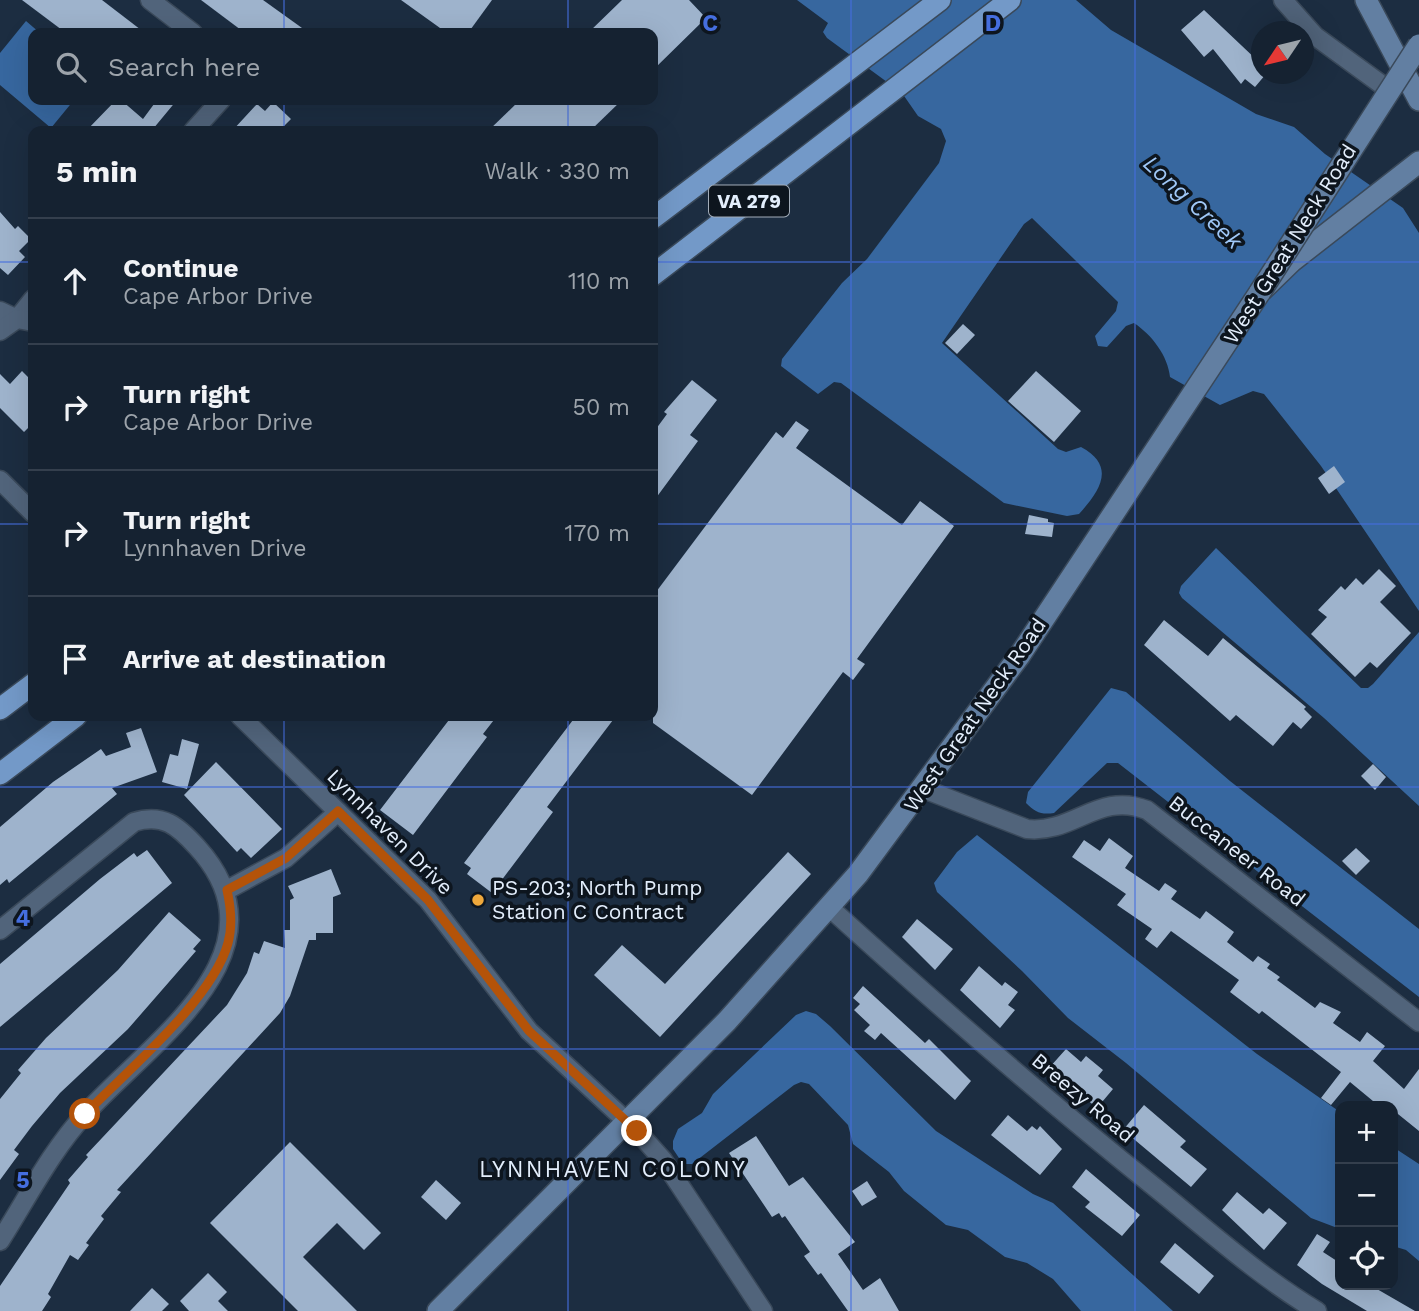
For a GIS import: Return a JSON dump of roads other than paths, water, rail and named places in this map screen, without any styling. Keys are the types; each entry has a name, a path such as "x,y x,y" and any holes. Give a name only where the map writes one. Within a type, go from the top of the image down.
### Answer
{"main road":[{"name":"VA 279","path":"658,214 940,0"},
{"name":"VA 279","path":"658,271 1010,0"},
{"path":"0,709 28,688"},
{"path":"0,774 69,721"}],"street":[{"path":"150,0 186,28"},
{"path":"1283,0 1315,36 1344,60 1389,90"},
{"path":"1367,0 1419,100"},
{"name":"West Great Neck Road","path":"438,1311 768,978 830,908 924,789 1020,654 1181,413 1419,45"},
{"path":"198,126 216,105"},
{"path":"1260,292 1292,261 1416,165"},
{"path":"0,311 25,320"},
{"path":"0,331 25,320"},
{"path":"0,480 28,508"},
{"name":"Lynnhaven Drive","path":"245,721 428,900 529,1031 628,1121 663,1160 763,1311"},
{"name":"Buccaneer Road","path":"924,789 1027,829 1057,828 1110,804 1133,804 1147,810 1419,1022"},
{"path":"227,890 286,858 338,811"},
{"path":"0,930 134,821 146,818 169,821 180,829 215,867 227,890 232,923 221,962 178,1018 85,1114 56,1149 0,1241"},
{"name":"Breezy Road","path":"830,908 943,1011 1138,1174 1251,1265 1317,1311"}],"water":[{"name":"Long Creek","path":"797,0 1076,0 1111,30 1256,114 1294,127 1325,154 1403,208 1419,233 1419,611 1321,466 1264,394 1253,391 1220,405 1170,377 1166,361 1158,347 1134,323 1126,326 1107,347 1098,346 1095,336 1116,311 1118,302 1032,218 1024,224 942,343 1058,449 1066,452 1081,447 1099,462 1102,470 1099,487 1079,514 1067,516 1004,503 841,383 834,382 818,394 781,366 782,359 842,283 867,259 939,163 946,141 941,129 918,116 902,93 827,38 823,32 828,23"},
{"path":"26,21 34,28 28,28 28,105 70,105 53,126 49,126 0,85 0,53"},
{"path":"1216,548 1361,688 1368,688 1373,684 1419,632 1419,806 1324,718 1182,598 1179,593 1181,586"},
{"path":"1111,688 1126,692 1230,781 1419,929 1419,997 1118,763 1107,763 1054,813 1038,812 1026,803 1028,792"},
{"path":"977,835 1257,1054 1335,1109 1335,1227 1311,1218 1126,1063 1068,1018 937,892 934,883 957,852"},
{"path":"806,1011 816,1014 830,1026 936,1131 1033,1194 1053,1203 1173,1311 1081,1311 1053,1279 1027,1263 1005,1257 968,1230 946,1225 904,1191 889,1172 853,1144 848,1125 809,1084 801,1082 794,1085 692,1164 683,1164 673,1149 678,1129 702,1113 713,1094 796,1015"},
{"path":"1398,1150 1419,1164 1419,1261 1406,1250 1398,1248"}],"place":[{"name":"PS-203; North Pump Station C Contract","path":"478,900"}],"district":[{"name":"LYNNHAVEN COLONY","path":"613,1169"}]}
